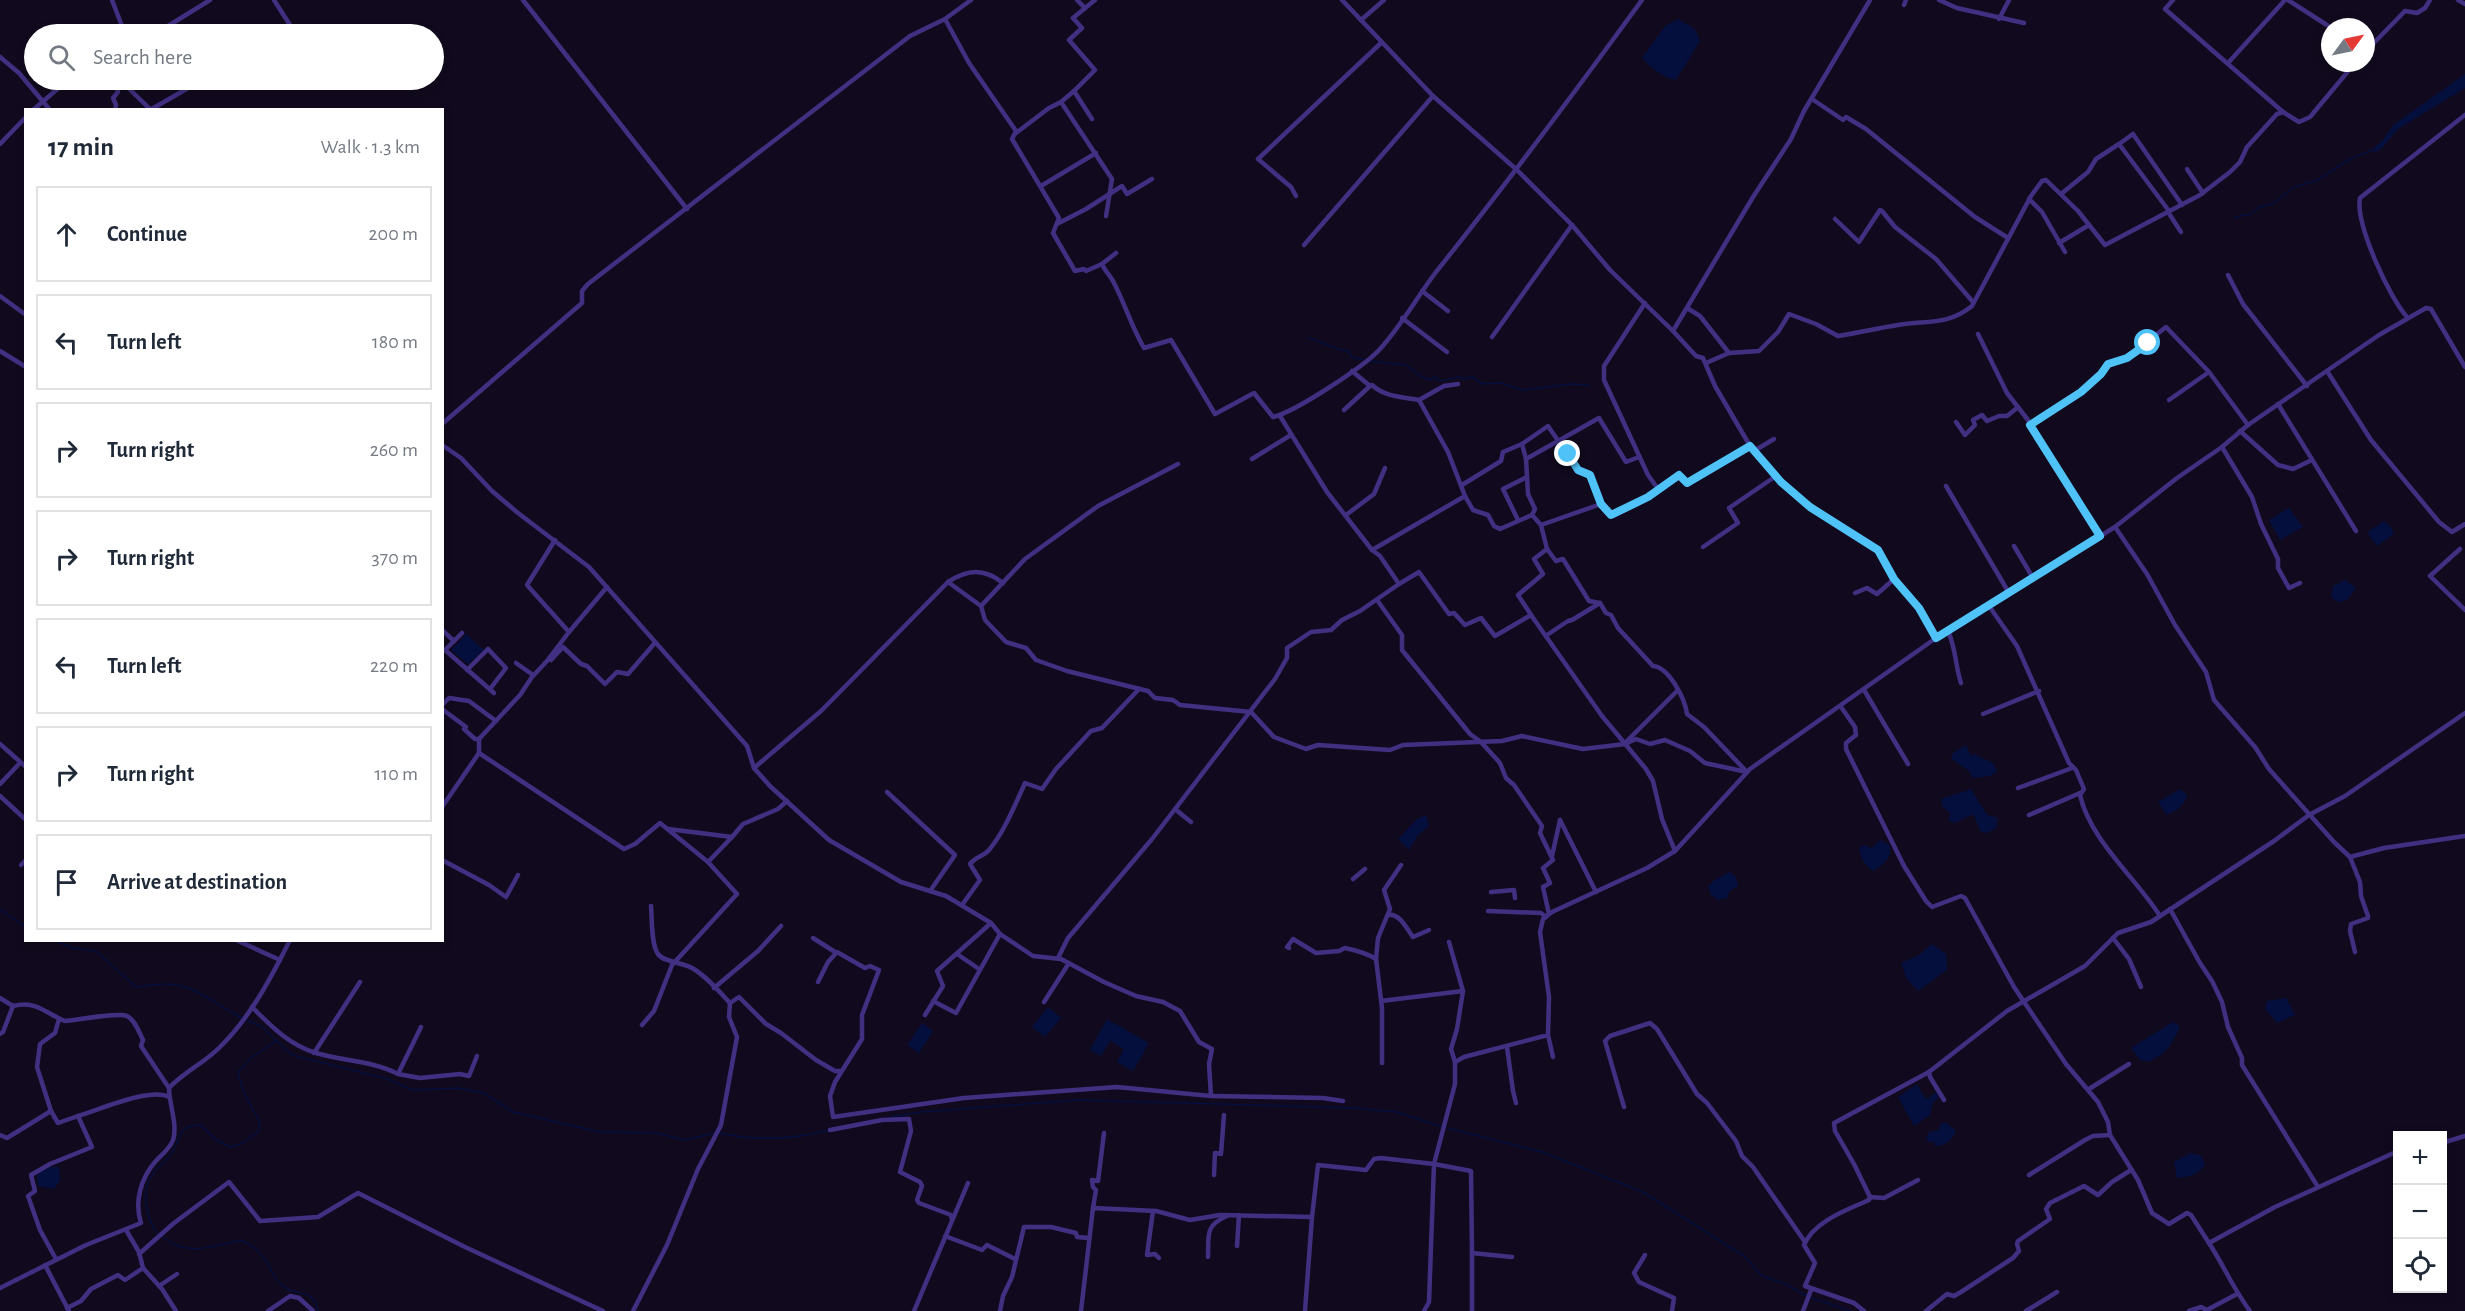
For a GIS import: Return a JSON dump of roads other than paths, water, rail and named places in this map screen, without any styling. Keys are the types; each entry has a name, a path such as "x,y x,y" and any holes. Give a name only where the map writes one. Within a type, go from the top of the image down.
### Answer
{"street":[{"path":"112,0 121,24"},
{"path":"171,24 210,0"},
{"path":"274,0 289,24"},
{"path":"523,0 687,209"},
{"path":"444,422 582,303 582,291 588,284 910,36 945,20 971,0"},
{"path":"1077,0 1085,8"},
{"path":"1014,134 1061,102 1095,70 1069,40 1082,28 1073,18 1095,0"},
{"path":"1342,0 1433,96 1516,170 1572,225 1610,270 1696,356 1703,358 1715,386 1752,448 1776,476 1810,507 1878,550 1894,579 1919,608 1936,638"},
{"path":"1361,20 1384,0"},
{"path":"1102,264 1115,285 1136,329 1138,340 1144,348 1171,340 1215,414 1254,393 1273,417 1280,416 1300,406 1380,350 1642,0"},
{"path":"1673,331 1753,197 1791,139 1870,0"},
{"path":"1939,0 1957,8 2025,23"},
{"path":"1999,19 2009,0"},
{"path":"2173,0 2165,9 2283,112 2299,123 2310,117 2348,72"},
{"path":"2228,63 2286,0 2321,21"},
{"path":"2375,41 2405,11 2417,13 2425,9 2430,0"},
{"path":"2458,0 2465,4"},
{"path":"945,20 969,63 1015,129 1012,139 1059,218 1053,233 1076,272 1084,269 1086,271 1102,264 1116,253"},
{"path":"1296,196 1291,187 1258,159 1381,42"},
{"path":"0,57 24,79"},
{"path":"33,90 48,108"},
{"path":"35,108 55,90"},
{"path":"115,108 113,98 118,90"},
{"path":"130,90 149,108"},
{"path":"152,108 184,90"},
{"path":"1074,91 1092,119"},
{"path":"1304,245 1433,96"},
{"path":"1812,99 1843,120 1846,117 1866,129 1897,157 1975,217 2008,238"},
{"path":"1061,102 1112,179 1106,216"},
{"path":"1706,363 1729,353 1760,351 1778,332 1789,314 1816,324 1838,336 1899,324 1938,322 1960,315 1973,302 2029,199 2042,181 2046,180 2061,194 2105,245 2203,193 2240,162 2247,147 2277,114 2283,112"},
{"path":"2408,318 2401,312 2376,265 2359,212 2360,198 2465,115"},
{"path":"0,144 24,119"},
{"path":"2061,194 2088,172 2096,159 2133,134 2182,205"},
{"path":"2118,144 2181,232"},
{"path":"1041,186 1096,153"},
{"path":"2187,170 2203,193"},
{"path":"1055,225 1122,186 1127,194 1152,179"},
{"path":"2029,199 2042,212 2065,252"},
{"path":"1835,219 1859,242 1880,210 1882,211 1895,227 1936,259 1973,302"},
{"path":"1492,337 1572,225"},
{"path":"2059,243 2089,225"},
{"path":"2228,275 2243,304 2307,386"},
{"path":"1422,291 1448,311"},
{"path":"0,296 24,314"},
{"path":"1645,303 1604,366 1604,380 1639,457 1658,489"},
{"path":"1687,308 1700,316 1729,353"},
{"path":"1553,1057 1548,1035 1549,997 1539,932 1541,924 1548,916 1647,868 1675,851 1747,772 1936,638 2115,527 2177,478 2222,447 2248,424 2379,335 2426,308 2431,309 2465,367"},
{"path":"1402,318 1447,352"},
{"path":"2030,425 2081,392 2101,374 2108,364 2127,358 2166,327 2209,372 2248,424"},
{"path":"1978,334 1993,367 2100,536"},
{"path":"0,351 24,365"},
{"path":"1352,371 1380,392 1419,399 1444,386 1458,384"},
{"path":"2327,371 2371,440 2439,522 2452,532 2465,524"},
{"path":"2169,400 2209,372"},
{"path":"1344,410 1370,386"},
{"path":"1419,399 1449,452 1465,496 1473,510 1488,515 1500,529 1532,515 1535,509 1528,494 1526,459 1522,444"},
{"path":"2278,404 2303,441 2312,460 2356,531"},
{"path":"1956,422 1965,435 1975,425 1973,420 1983,415 1988,421 1999,416 2007,417 2018,408"},
{"path":"1280,416 1323,486 1372,550 1380,556 1399,584"},
{"path":"1526,459 1599,418 1626,462 1639,457"},
{"path":"1462,485 1501,461 1503,452 1522,444 1548,426 1578,470 1590,475 1601,504 1611,515 1648,497 1679,475 1687,483 1774,438"},
{"path":"2240,431 2278,465 2293,469 2312,460"},
{"path":"1252,459 1291,435"},
{"path":"444,446 461,458 492,491 518,513 588,567 747,747 754,768 829,840 901,882 946,896 962,905 991,923 1000,934 1033,956 1058,958 1104,982 1137,996 1163,1002 1180,1011 1199,1042 1212,1049 1209,1064 1211,1096"},
{"path":"2222,447 2252,497 2261,524 2278,559 2278,568 2289,588 2300,583"},
{"path":"981,606 1025,558 1098,506 1178,464"},
{"path":"1346,515 1374,494 1385,468"},
{"path":"1703,548 1738,523 1729,508 1776,476"},
{"path":"1518,520 1503,489 1527,477"},
{"path":"1946,486 2009,593"},
{"path":"1372,550 1465,496"},
{"path":"1541,525 1601,504"},
{"path":"1532,515 1541,525 1547,549 1556,561 1563,559 1589,601 1600,603 1606,613 1611,615 1618,628 1647,660 1653,666 1660,666 1667,672 1685,704 1687,714 1704,727 1747,772"},
{"path":"2115,527 2147,574 2175,624 2206,672 2214,700 2255,747 2269,769 2350,857 2368,916 2368,918 2351,924 2350,931 2355,951"},
{"path":"555,540 527,585 569,632"},
{"path":"2014,546 2033,578"},
{"path":"1547,549 1534,559 1543,574 1518,595 1602,716 1631,753 1638,758 1653,781 1662,819 1675,851"},
{"path":"2460,549 2430,576 2465,610"},
{"path":"754,768 820,711 948,582 970,572 987,572 1003,583"},
{"path":"1058,958 1068,938 1175,809 1251,712 1287,658 1287,648 1311,632 1331,630 1342,620 1419,572 1449,614 1454,613 1465,625 1481,618 1495,636 1531,615"},
{"path":"1855,593 1867,588 1877,594 1894,579"},
{"path":"948,582 981,606 986,620 1006,642 1026,648 1036,660 1067,671 1148,691 1155,698 1173,700 1180,705 1251,712 1275,737 1306,749 1318,745 1390,750 1402,745 1503,741 1522,736 1560,746 1584,749 1624,744 1636,739 1650,744 1665,740 1690,751 1705,763 1747,772"},
{"path":"444,804 479,753 479,739 520,695 533,675 550,658 607,587"},
{"path":"1377,600 1402,635 1402,650 1470,734 1481,742 1500,764 1506,778 1514,785 1542,826 1540,833 1554,860 1543,868 1550,883 1543,887 1548,916"},
{"path":"1547,635 1600,603"},
{"path":"1989,606 2017,646 2072,768 2076,770 2084,789"},
{"path":"1948,631 1955,646 1955,664 1961,683"},
{"path":"444,632 453,641"},
{"path":"462,633 445,650 467,670 492,691 506,668 488,649 467,670"},
{"path":"550,658 549,663 563,647 605,684 617,672 628,674 654,644"},
{"path":"516,663 533,675"},
{"path":"962,905 980,880 970,864 987,853 1025,783 1042,789 1056,769 1091,731 1102,728 1139,689"},
{"path":"1864,690 1908,764"},
{"path":"1624,744 1677,691"},
{"path":"1983,714 2039,691"},
{"path":"444,704 448,698 469,701 496,721"},
{"path":"1840,707 1854,727 1856,735 1846,743 1846,748 1904,866 1926,902 1932,907 1961,896 1965,898 2014,987 2066,1064 2089,1089 2108,1122 2110,1135 2138,1180 2152,1213 2169,1224 2187,1213 2191,1215 2224,1266 2237,1294 2250,1311"},
{"path":"444,709 465,727 464,729 469,734 479,739"},
{"path":"1870,1197 1834,1131 1834,1123 1929,1072 2024,1000 2085,966 2118,933 2141,927 2160,916 2274,841 2309,815 2345,796 2465,713"},
{"path":"0,744 24,766"},
{"path":"479,753 624,849 635,844 660,823 708,861 737,894 675,961 669,970 654,1011 642,1025"},
{"path":"0,784 20,763"},
{"path":"2018,788 2072,768"},
{"path":"2029,815 2074,797 2084,789"},
{"path":"2084,789 2080,795 2081,802 2092,824 2106,845 2145,892 2160,916"},
{"path":"887,792 955,855 930,891"},
{"path":"0,796 24,818"},
{"path":"708,861 744,824 778,809 787,801"},
{"path":"1175,809 1191,822"},
{"path":"1552,856 1560,820 1596,892"},
{"path":"668,829 732,837"},
{"path":"2350,857 2384,848 2465,836"},
{"path":"444,861 489,885 506,897 518,875"},
{"path":"21,865 24,862"},
{"path":"1382,1063 1381,1001 1376,959 1378,938 1390,909 1384,890 1401,865"},
{"path":"1353,879 1365,869"},
{"path":"1491,892 1514,890 1515,898"},
{"path":"651,906 654,916 651,921 652,938 657,952 669,961 675,961 694,970 730,1003"},
{"path":"2170,909 2217,991 2228,1027 2242,1058 2242,1065 2318,1187"},
{"path":"1488,911 1541,913 1548,916"},
{"path":"1388,915 1395,915 1413,937 1429,930"},
{"path":"925,1015 943,986 937,971 991,923"},
{"path":"714,988 758,951 781,926"},
{"path":"933,1001 956,1013 1000,934"},
{"path":"813,938 865,968 870,966 879,970 862,1015 862,1039 841,1071 830,1096 833,1117 964,1098 1117,1086 1211,1096 1323,1098 1343,1101"},
{"path":"2113,938 2129,959 2141,987"},
{"path":"1289,948 1287,947 1293,939 1316,953 1339,951 1345,948 1355,952 1364,952 1376,959"},
{"path":"240,942 280,960"},
{"path":"169,1088 219,1048 252,1007 289,942"},
{"path":"1424,1311 1429,1302 1434,1164 1455,1084 1455,1062 1451,1049 1457,1029 1463,991 1449,942"},
{"path":"818,982 835,952"},
{"path":"957,954 979,969"},
{"path":"1044,1002 1069,963"},
{"path":"314,1053 360,982"},
{"path":"1381,1001 1463,991"},
{"path":"730,1003 740,997 766,1024 782,1033 816,1060 835,1071 841,1071"},
{"path":"0,998 13,1006"},
{"path":"13,1006 22,1003 44,1009 65,1022 119,1013 129,1017 144,1040 141,1046 164,1084 169,1088"},
{"path":"633,1311 667,1245 698,1169 721,1125 737,1037 729,1017 730,1003"},
{"path":"0,1034 3,1032 13,1006"},
{"path":"252,1007 283,1036 314,1053 375,1065 398,1074 420,1078 460,1074 469,1076 477,1056"},
{"path":"59,1019 55,1033 40,1044 37,1067 51,1111 58,1123 146,1095 169,1097"},
{"path":"1624,1107 1605,1041 1610,1036 1650,1023 1657,1029 1697,1094 1707,1103 1736,1141 1742,1156 1776,1199 1787,1218 1793,1222 1805,1242 1804,1245 1815,1263 1805,1286 1811,1290 1854,1303 1864,1311"},
{"path":"398,1074 421,1027"},
{"path":"1455,1062 1464,1057 1548,1035"},
{"path":"1507,1047 1516,1103"},
{"path":"2089,1089 2129,1065"},
{"path":"1929,1072 1944,1100"},
{"path":"0,1288 56,1259 141,1223 138,1204 143,1179 155,1162 167,1152 173,1138 169,1088"},
{"path":"0,1135 7,1138 51,1111"},
{"path":"1214,1175 1215,1153 1221,1154 1223,1148 1224,1115"},
{"path":"56,1259 40,1230 28,1196 35,1191 31,1175 50,1164 92,1147 78,1116"},
{"path":"830,1130 882,1120 909,1119 910,1131 900,1172 920,1182 922,1186 917,1200 919,1203 936,1211 940,1209 946,1212 951,1215 952,1220"},
{"path":"1081,1311 1096,1190 1092,1180 1098,1181 1104,1133"},
{"path":"2030,1175 2093,1136 2110,1135"},
{"path":"2447,1141 2465,1136"},
{"path":"2209,1243 2253,1218 2393,1153"},
{"path":"1305,1311 1318,1165 1366,1170 1374,1159 1381,1158 1471,1171 1472,1311"},
{"path":"1926,1311 1947,1294 1954,1296 2013,1258 2019,1251 2018,1241 2050,1219 2046,1209 2050,1203 2084,1186 2098,1195 2112,1182 2131,1170"},
{"path":"1870,1197 1884,1198 1918,1180"},
{"path":"139,1254 174,1223 229,1182 260,1221 268,1222 318,1217 358,1193 465,1247 603,1311"},
{"path":"914,1311 968,1183"},
{"path":"1805,1242 1818,1226 1869,1200 1870,1197"},
{"path":"1094,1208 1153,1211 1190,1220 1228,1215 1312,1217"},
{"path":"1153,1211 1147,1255 1155,1254 1159,1258"},
{"path":"1208,1257 1208,1235 1211,1227 1228,1215"},
{"path":"1237,1246 1239,1215"},
{"path":"1000,1311 1012,1276 1024,1227 1051,1227 1076,1233 1077,1237 1089,1238"},
{"path":"126,1230 139,1254 143,1268 176,1311"},
{"path":"945,1236 982,1250 987,1245 1015,1258"},
{"path":"1472,1253 1512,1257"},
{"path":"1645,1255 1634,1273 1635,1278 1674,1298 1672,1311"},
{"path":"45,1265 68,1309 81,1301 91,1289 118,1275 125,1280 143,1268"},
{"path":"159,1286 177,1274"},
{"path":"1803,1311 1811,1290"},
{"path":"2026,1311 2057,1292"},
{"path":"2188,1311 2201,1307 2207,1310 2237,1294"},
{"path":"268,1311 290,1296 299,1298 313,1311"}],"waterway":[{"path":"2235,217 2251,214 2258,208 2274,203 2294,187 2316,181 2350,159 2375,149"},
{"path":"1308,338 1348,351 1352,357 1364,360"},
{"path":"1368,361 1406,365 1430,380 1435,377 1440,381 1472,377 1483,384 1501,383 1522,390 1571,384 1589,385"},
{"path":"0,909 24,926"},
{"path":"58,942 72,948 96,951 136,987 165,984 185,987 242,1018"},
{"path":"247,1020 262,1027 292,1055 388,1079 412,1090 458,1088 484,1093 513,1112 600,1132 656,1133 685,1140 714,1133"},
{"path":"158,1233 151,1222 146,1200 147,1186 151,1176 170,1155 182,1132 188,1127 201,1125 215,1139 230,1147 241,1144 258,1132 260,1122 243,1091 238,1072 252,1057 276,1041"},
{"path":"890,1117 921,1112 1078,1100 1354,1108 1397,1112 1436,1125 1542,1152 1643,1192 1744,1256 1762,1276 1788,1285 1806,1296 1851,1311"},
{"path":"719,1133 774,1138 802,1136 830,1130"},
{"path":"162,1236 171,1243 190,1249 241,1240 261,1254 281,1284 313,1299 318,1311"}]}
